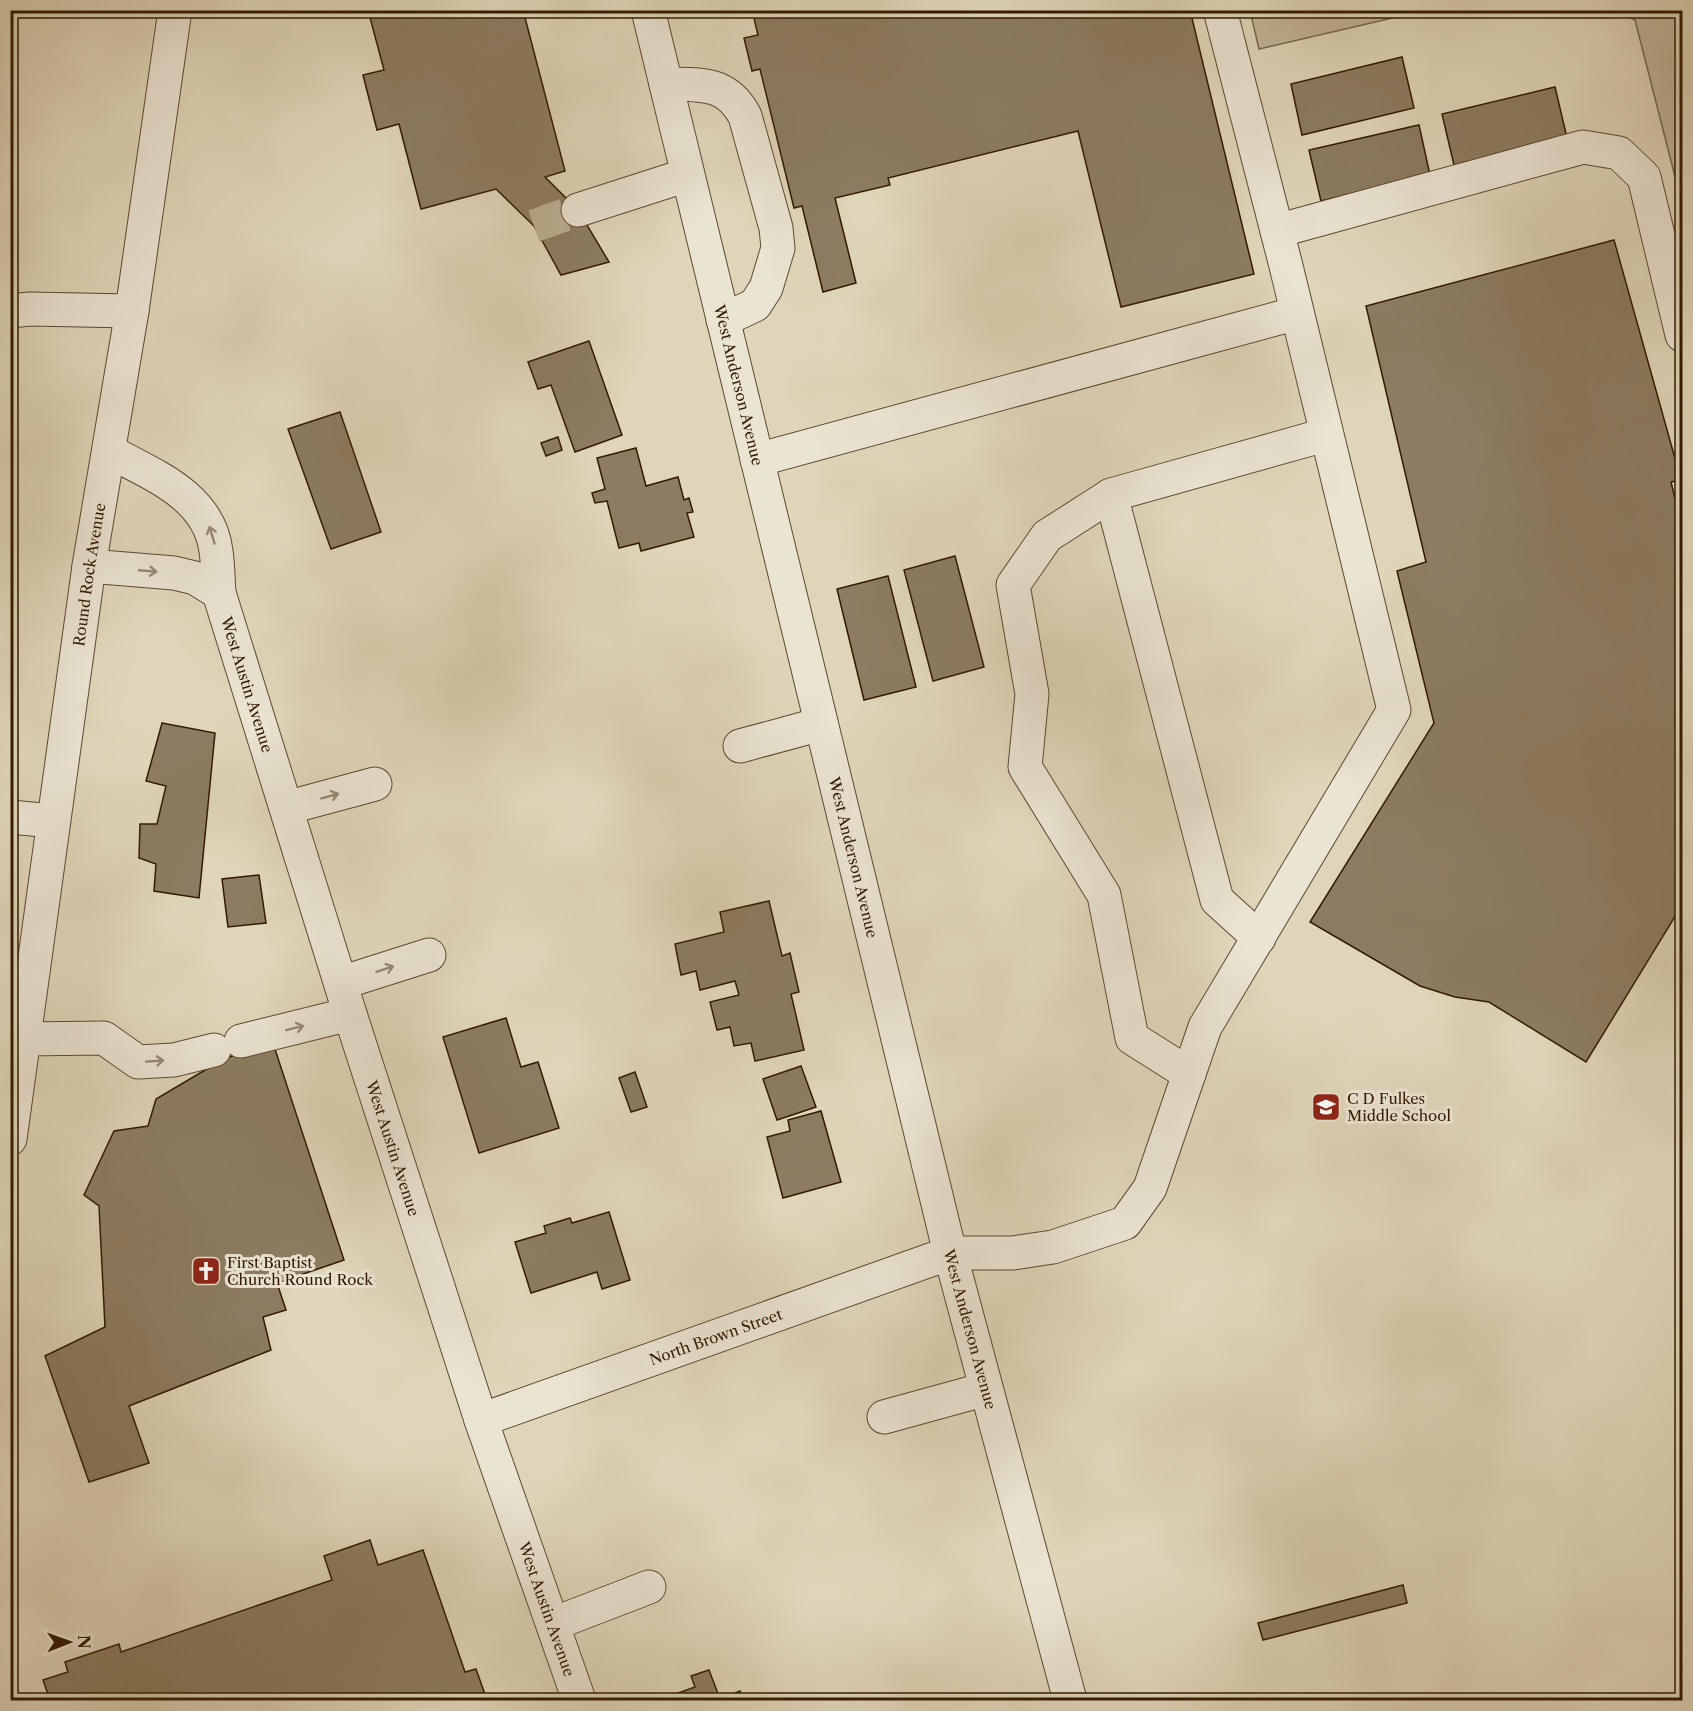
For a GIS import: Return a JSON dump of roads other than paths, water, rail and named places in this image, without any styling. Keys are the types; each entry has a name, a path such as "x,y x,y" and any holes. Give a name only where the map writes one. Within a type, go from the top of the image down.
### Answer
{"street":[{"name":"Round Rock Avenue","path":"10,1139 52,821 89,566 132,311 175,10"},
{"name":"West Anderson Avenue","path":"648,10 950,1253 1070,1701"},
{"name":"North Brown Street","path":"482,1420 950,1253 1013,1253 1053,1247 1125,1223 1150,1188 1205,1027 1394,710 1277,231 1220,10"},
{"path":"666,84 703,85 719,89 732,96 745,116 776,228 778,248 766,288 755,305 723,320"},
{"path":"1277,231 1583,147 1619,153 1644,177 1683,335"},
{"path":"578,210 687,175"},
{"path":"10,312 30,309 132,311"},
{"path":"757,460 1296,313"},
{"path":"1189,1074 1131,1038 1104,895 1025,767 1032,694 1013,585 1047,536 1111,495 1325,435"},
{"name":"West Austin Avenue","path":"109,451 195,503 208,523 216,549 219,593 350,1014 482,1420 579,1701"},
{"path":"1111,495 1217,900 1259,938"},
{"path":"89,566 174,573 195,578 219,593"},
{"path":"740,746 821,724"},
{"path":"286,808 375,784"},
{"path":"10,817 52,821"},
{"path":"341,983 429,955"},
{"path":"24,1039 104,1038 138,1062 174,1060 350,1014"},
{"path":"884,1417 986,1389"},
{"path":"553,1624 649,1587"}],"tunnel":[{"path":"534,226 578,210"}],"place":[{"name":"C D Fulkes Middle School","path":"1326,1107"},
{"name":"First Baptist Church Round Rock","path":"206,1271"}]}
